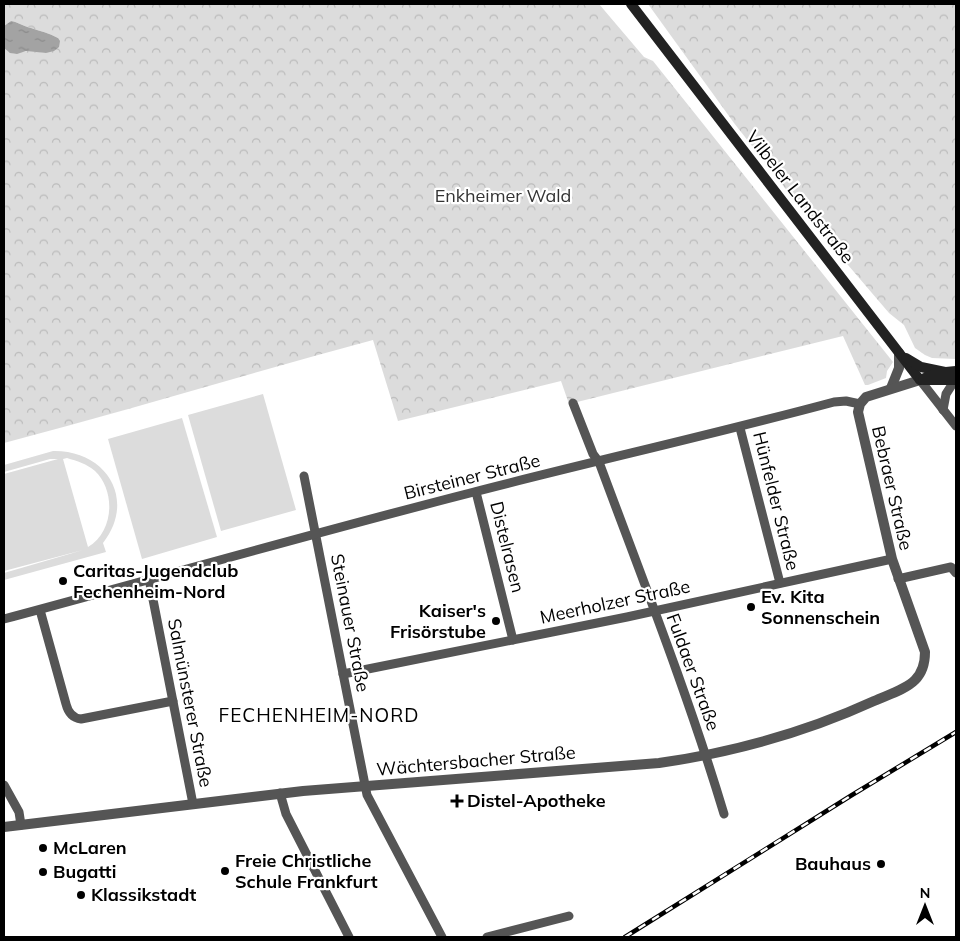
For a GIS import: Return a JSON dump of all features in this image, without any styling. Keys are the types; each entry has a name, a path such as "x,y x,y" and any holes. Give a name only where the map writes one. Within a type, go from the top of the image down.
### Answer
{"main road":[{"name":"Vilbeler Landstraße","path":"631,4 920,380"},
{"path":"899,353 921,367 945,372 956,377"},
{"path":"920,380 936,373 945,372"},
{"path":"920,380 956,377"}],"street":[{"path":"891,388 899,368 899,353"},
{"path":"943,410 946,394 956,377"},
{"path":"860,404 870,395 920,380"},
{"name":"Vilbeler Landstraße","path":"920,380 956,426"},
{"name":"Birsteiner Straße","path":"4,619 476,492 740,428 840,401 852,401 860,404"},
{"name":"Fuldaer Straße","path":"573,402 593,454 599,462 654,610 706,756 724,814"},
{"name":"Bebraer Straße","path":"860,404 859,418 892,559 923,645 925,659"},
{"name":"Hünfelder Straße","path":"740,428 780,583"},
{"name":"Steinauer Straße","path":"304,476 367,794 442,937"},
{"name":"Distelrasen","path":"476,492 513,640"},
{"name":"Meerholzer Straße","path":"343,674 618,619 892,559"},
{"name":"Bebraer Straße","path":"898,579 951,567 956,573"},
{"name":"Salmünsterer Straße","path":"149,579 193,804"},
{"path":"40,610 66,704 74,717 81,719 173,701"},
{"name":"Wächtersbacher Straße","path":"4,827 280,793 659,763 706,756 781,737 866,705 914,680 923,667 925,659"},
{"path":"4,785 19,812 21,825"},
{"path":"280,793 286,814 349,937"},
{"path":"488,937 569,916"}],"green space":[{"name":"Enkheimer Wald","path":"4,4 599,4 644,57 653,61 893,362 887,371 886,378 865,385 843,336 569,404 561,381 398,421 373,340 4,443 4,48 13,53 35,51 46,53 58,38 11,21 4,26"},
{"path":"648,4 956,4 956,359 932,358 915,348 904,325 889,313 813,224 734,123"},
{"path":"263,394 296,510 221,531 188,415"},
{"path":"182,418 217,537 142,559 108,439"},
{"path":"53,451 72,453 88,459 101,468 111,480 116,494 117,510 113,526 103,543 106,552 4,580 4,573 83,550 4,571 4,474 58,459 50,459 4,472 4,465","holes":["67,458 95,471 102,479 109,500 107,522 103,532 88,547 63,459"]}],"water":[{"path":"11,21 58,38 60,41 59,47 54,51 46,53 26,51 17,54 10,53 4,48 4,26"}],"railway":[{"path":"625,937 956,732"}],"place":[{"name":"Caritas-Jugendclub Fechenheim-Nord","path":"63,581"},
{"name":"Ev. Kita Sonnenschein","path":"751,607"},
{"name":"Kaiser's Frisörstube","path":"496,621"},
{"name":"Distel-Apotheke","path":"457,801"},
{"name":"McLaren","path":"43,848"},
{"name":"Bauhaus","path":"881,864"},
{"name":"Freie Christliche Schule Frankfurt","path":"225,871"},
{"name":"Bugatti","path":"43,872"},
{"name":"Klassikstadt","path":"81,895"}],"district":[{"name":"FECHENHEIM-NORD","path":"319,715"}]}
